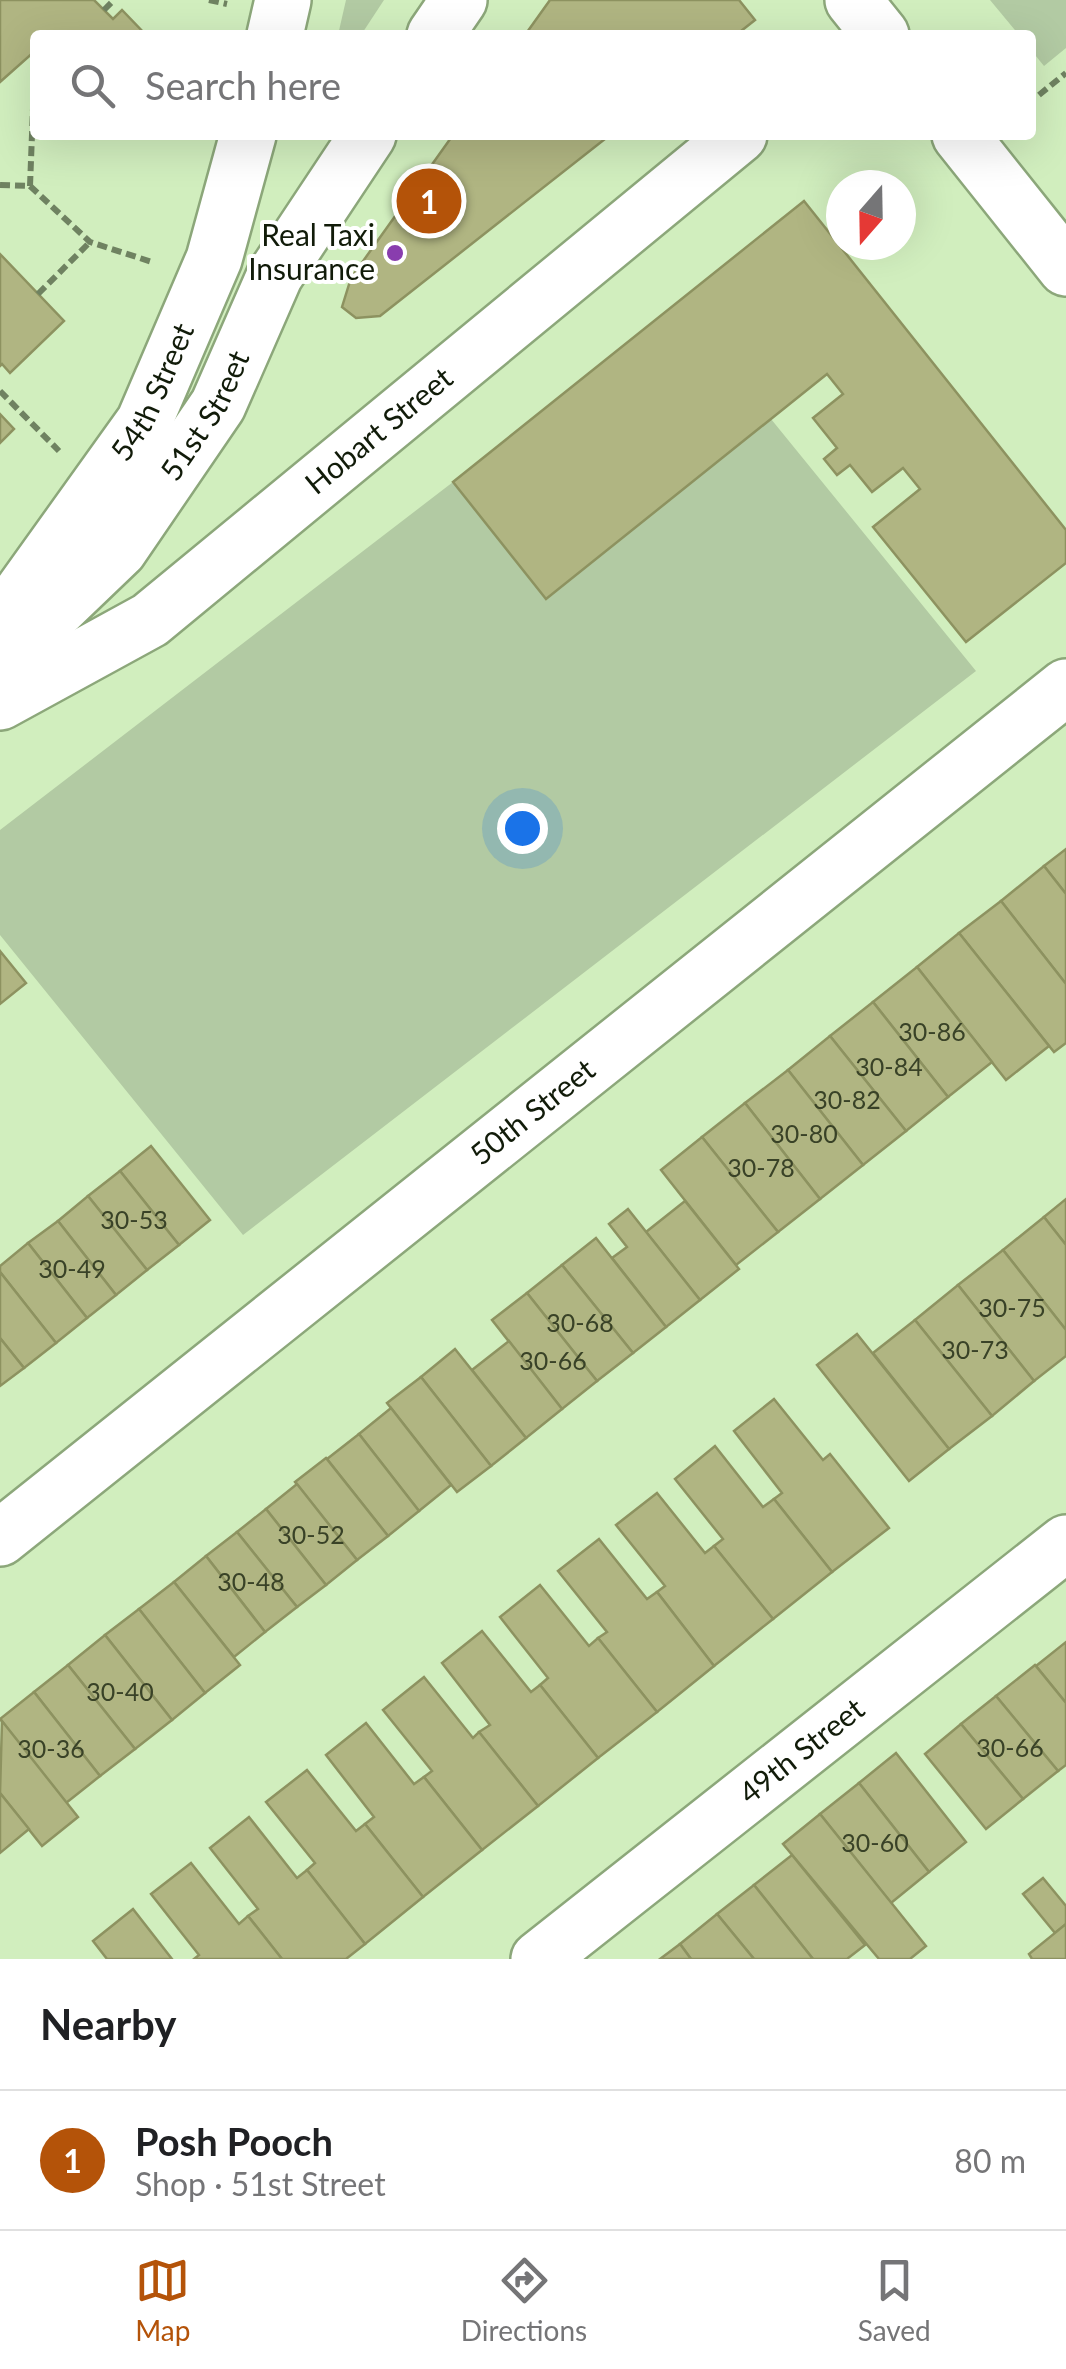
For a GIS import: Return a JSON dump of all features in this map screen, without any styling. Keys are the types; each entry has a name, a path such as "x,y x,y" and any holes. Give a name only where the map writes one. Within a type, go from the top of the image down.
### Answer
{"street":[{"path":"277,30 283,0"},
{"path":"438,30 459,0"},
{"name":"54th Street","path":"0,623 144,422 214,259 247,140"},
{"name":"51st Street","path":"0,664 119,550 218,406 275,276 365,140"},
{"name":"Hobart Street","path":"0,702 150,620 733,140"},
{"path":"964,140 1066,268"},
{"name":"50th Street","path":"0,1538 1066,687"},
{"name":"49th Street","path":"538,1959 1066,1543"}],"path":[{"path":"104,10 114,0"},
{"path":"1039,95 1066,74"},
{"path":"30,186 32,140"},
{"path":"0,185 30,186 90,242 162,265"},
{"path":"38,294 90,242"},
{"path":"0,391 60,452"}],"green space":[{"path":"346,0 384,0 364,30 339,30"},
{"path":"990,0 1066,0 1066,48 1044,66 1036,56 1036,30 1015,30"},
{"path":"771,419 976,671 243,1235 0,935 0,830 453,482 546,598"}],"building":[{"path":"0,0 94,0 113,19 122,10 141,30 30,30 30,55 0,82"},
{"path":"550,0 739,0 755,20 742,30 529,30"},
{"path":"449,140 604,140 380,316 356,318 342,307 351,278"},
{"path":"804,201 826,229 826,260 851,260 1066,530 1066,563 966,642 873,527 920,489 903,468 872,492 850,465 837,475 824,459 837,448 813,418 843,394 827,374 546,599 453,482"},
{"path":"0,254 64,321 10,373 0,366"},
{"path":"0,414 14,429 0,443"},
{"path":"1066,849 1066,894 1044,866"},
{"path":"1044,866 1066,894 1066,984 1001,901"},
{"path":"1001,901 1066,984 1066,1043 1054,1052 959,933"},
{"path":"959,933 1049,1046 1006,1080 917,967"},
{"path":"0,951 26,983 0,1004"},
{"path":"917,967 992,1062 948,1097 873,1002"},
{"path":"873,1002 948,1097 906,1131 830,1036"},
{"path":"830,1036 906,1131 863,1165 788,1070"},
{"path":"788,1070 863,1165 820,1199 745,1103"},
{"path":"745,1103 820,1199 778,1232 702,1137"},
{"path":"702,1137 778,1232 736,1265 661,1170"},
{"path":"151,1146 210,1220 179,1245 120,1171"},
{"path":"120,1171 179,1245 147,1270 88,1196"},
{"path":"88,1196 147,1270 116,1295 58,1221"},
{"path":"1066,1199 1066,1245 1044,1217"},
{"path":"685,1201 739,1269 700,1300 646,1232"},
{"path":"628,1209 700,1300 666,1327 612,1258 627,1247 609,1224"},
{"path":"1044,1217 1066,1245 1066,1330 1003,1250"},
{"path":"58,1221 116,1295 87,1318 28,1243"},
{"path":"596,1238 666,1327 633,1353 562,1265"},
{"path":"28,1243 87,1318 56,1343 0,1272 0,1266"},
{"path":"1003,1250 1066,1330 1066,1356 1034,1381 958,1285"},
{"path":"562,1265 633,1353 597,1381 527,1293"},
{"path":"0,1272 56,1343 24,1368 0,1338"},
{"path":"958,1285 1034,1381 992,1416 915,1320"},
{"path":"527,1293 597,1381 562,1409 492,1320"},
{"path":"915,1320 992,1416 949,1449 873,1353"},
{"path":"857,1334 949,1449 909,1481 817,1365"},
{"path":"0,1338 24,1368 0,1386"},
{"path":"509,1341 562,1409 526,1438 472,1370"},
{"path":"455,1349 526,1438 491,1466 421,1377"},
{"path":"421,1377 491,1466 457,1492 387,1403"},
{"path":"774,1399 823,1460 830,1454 889,1528 832,1572 774,1499 782,1493 734,1431"},
{"path":"391,1408 451,1485 419,1511 359,1434"},
{"path":"359,1434 419,1511 388,1536 327,1459"},
{"path":"715,1446 763,1507 774,1499 832,1572 773,1619 714,1546 723,1539 675,1479"},
{"path":"326,1458 388,1536 357,1560 295,1482"},
{"path":"297,1484 357,1560 326,1585 266,1509"},
{"path":"657,1493 705,1553 714,1546 773,1619 714,1666 657,1592 665,1586 616,1525"},
{"path":"266,1509 326,1585 297,1607 237,1532"},
{"path":"237,1532 297,1607 265,1632 206,1556"},
{"path":"599,1539 647,1599 657,1592 714,1666 657,1712 598,1638 607,1632 558,1571"},
{"path":"206,1556 265,1632 234,1657 174,1582"},
{"path":"174,1582 240,1665 205,1693 139,1609"},
{"path":"540,1585 589,1646 598,1638 657,1712 598,1758 540,1685 548,1678 500,1617"},
{"path":"139,1609 205,1693 172,1720 105,1635"},
{"path":"482,1631 531,1692 540,1685 598,1758 538,1806 479,1732 490,1725 442,1663"},
{"path":"105,1635 172,1720 135,1749 68,1665"},
{"path":"1066,1642 1066,1703 1036,1666"},
{"path":"68,1665 135,1749 100,1776 34,1692"},
{"path":"1035,1665 1066,1703 1066,1765 1058,1771 996,1696"},
{"path":"424,1677 473,1738 479,1732 538,1806 482,1850 424,1777 432,1771 383,1710"},
{"path":"34,1692 100,1776 66,1803 0,1719"},
{"path":"996,1696 1058,1771 1023,1799 961,1724"},
{"path":"2,1721 78,1817 42,1846 0,1793"},
{"path":"366,1723 414,1784 424,1777 482,1850 423,1897 365,1824 374,1817 326,1755"},
{"path":"961,1724 1023,1799 986,1829 925,1754"},
{"path":"896,1753 966,1842 929,1872 859,1783"},
{"path":"307,1770 356,1831 365,1824 423,1897 365,1944 307,1870 315,1863 266,1802"},
{"path":"859,1783 929,1872 891,1903 820,1814"},
{"path":"0,1793 29,1829 0,1853"},
{"path":"820,1814 926,1946 910,1959 879,1959 783,1844"},
{"path":"249,1817 297,1878 307,1870 365,1944 346,1959 282,1959 248,1916 258,1909 210,1848"},
{"path":"792,1855 865,1945 847,1959 813,1959 754,1885"},
{"path":"191,1863 239,1924 248,1916 282,1959 194,1959 199,1955 151,1894"},
{"path":"1043,1878 1066,1906 1066,1924 1055,1933 1023,1894"},
{"path":"754,1885 813,1959 754,1959 717,1914"},
{"path":"133,1909 172,1959 107,1959 93,1941"},
{"path":"717,1914 754,1959 691,1959 680,1944"},
{"path":"1066,1924 1066,1959 1032,1959 1029,1954"},
{"path":"680,1944 691,1959 660,1959"}],"place":[{"name":"Posh Pooch","path":"429,201"},
{"name":"Real Taxi Insurance","path":"395,253"}]}
